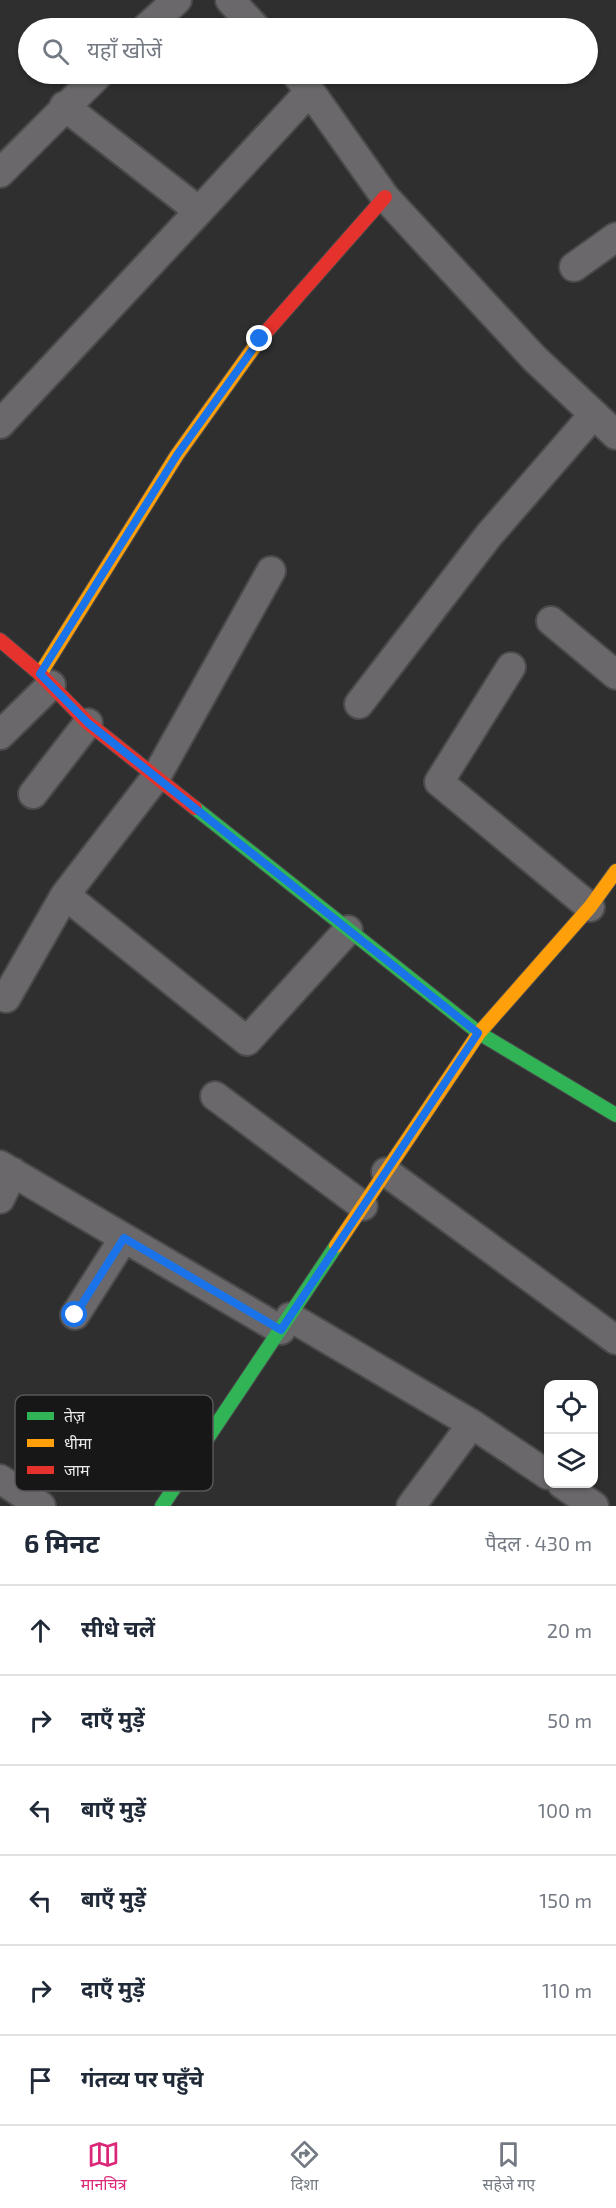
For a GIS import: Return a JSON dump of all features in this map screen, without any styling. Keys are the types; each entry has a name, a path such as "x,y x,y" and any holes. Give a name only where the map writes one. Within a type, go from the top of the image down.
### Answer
{"street":[{"path":"157,18 177,0"},
{"path":"230,0 247,18"},
{"path":"0,173 88,84"},
{"path":"0,424 199,211 301,84"},
{"path":"304,84 385,197 535,359 616,435"},
{"path":"64,106 199,211"},
{"path":"0,735 45,680 177,455 260,339 385,197"},
{"path":"573,267 616,237"},
{"path":"359,704 489,535 594,414"},
{"path":"2,1002 65,895 156,777 271,571"},
{"path":"551,621 616,675"},
{"path":"0,640 88,723 478,1033 616,1115"},
{"path":"511,666 440,782 590,907"},
{"path":"33,794 88,723"},
{"path":"213,1430 478,1033 590,907 616,871"},
{"path":"65,895 247,1041 348,930"},
{"path":"215,1096 363,1206"},
{"path":"0,1199 6,1169 124,1238 472,1424 544,1476"},
{"path":"386,1172 616,1340"},
{"path":"75,1315 124,1238"},
{"path":"411,1506 472,1424"},
{"path":"0,1479 15,1489"},
{"path":"560,1488 594,1506"},
{"path":"18,1491 41,1506"},
{"path":"162,1506 172,1491"}],"traffic: fast":[{"path":"195,808 479,1033 616,1115"},
{"path":"213,1430 336,1246"},
{"path":"162,1506 172,1491"}],"traffic: slow":[{"path":"40,674 177,455 260,339"},
{"path":"336,1246 479,1033 590,907 616,871"}],"traffic: jam":[{"path":"260,339 385,197"},
{"path":"0,640 40,674 88,723 195,808"}],"route":[{"path":"75,1315 124,1238 281,1330 478,1033 88,723 40,674 177,455 260,339"}]}
